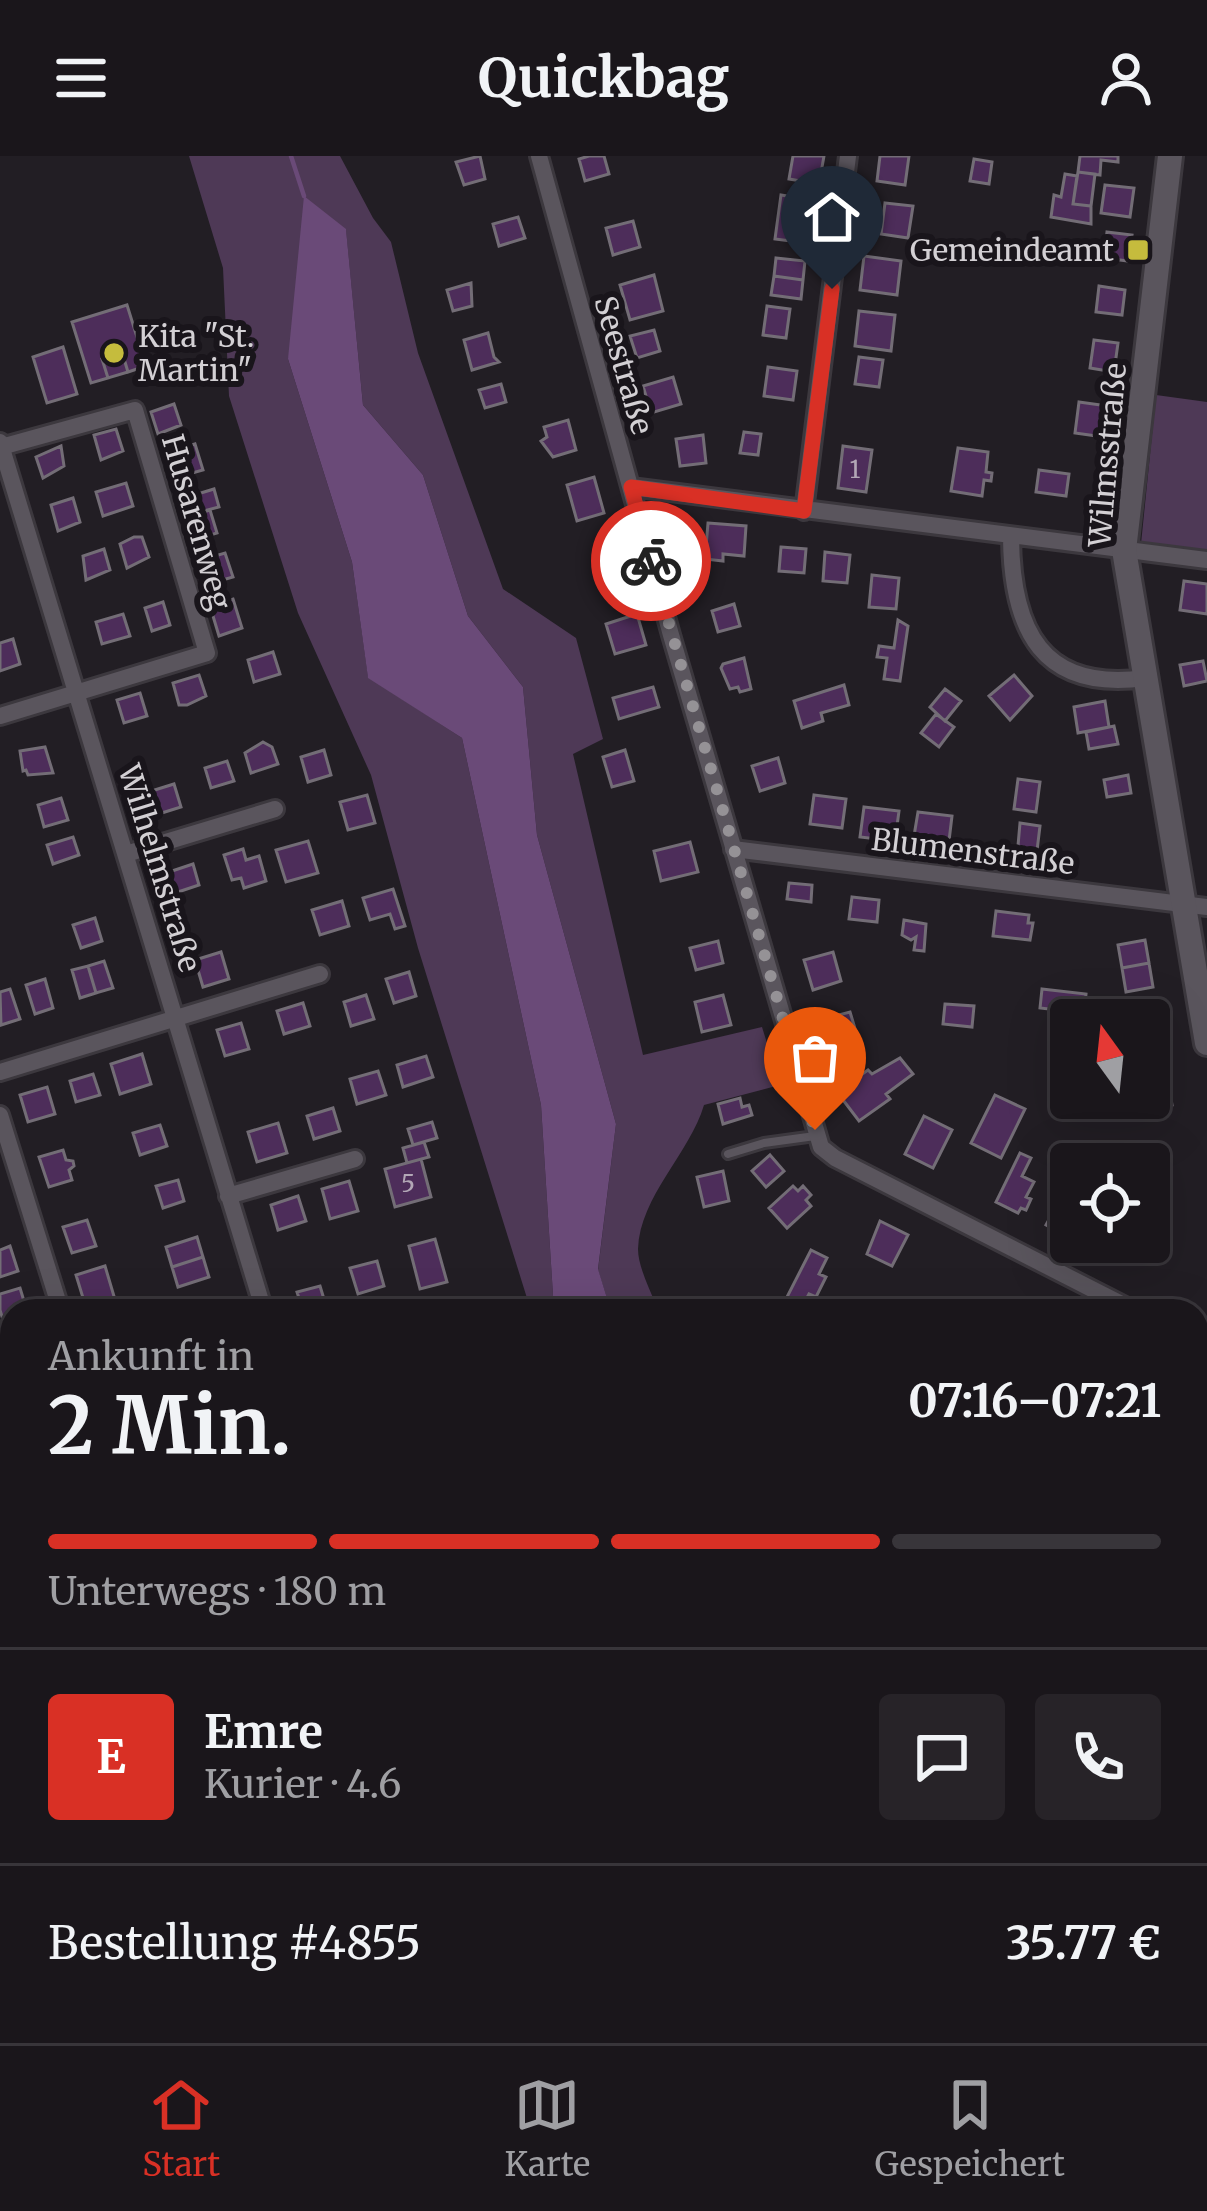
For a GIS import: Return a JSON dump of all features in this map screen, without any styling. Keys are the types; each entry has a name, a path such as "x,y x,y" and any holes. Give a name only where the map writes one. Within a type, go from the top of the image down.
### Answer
{"street":[{"name":"Seestraße","path":"539,156 817,1135"},
{"path":"804,511 848,156"},
{"name":"Wilmsstraße","path":"1170,156 1124,550 1145,678 1195,906 1207,1043"},
{"name":"Husarenweg","path":"1,445 135,410 207,653 77,692"},
{"name":"Wilhelmstraße","path":"1,445 260,1299"},
{"path":"631,487 1207,560"},
{"path":"1011,538 1011,585 1028,634 1044,652 1064,668 1094,680 1145,678"},
{"path":"0,716 77,692"},
{"path":"126,854 275,809"},
{"name":"Blumenstraße","path":"733,849 1195,906"},
{"path":"0,1072 320,974"},
{"path":"0,1115 57,1299"},
{"path":"817,1135 821,1147 835,1158 1111,1299"},
{"path":"229,1196 355,1159"}],"lane":[{"path":"728,1154 817,1135"}],"shaded area":[{"path":"189,156 340,156 391,242 418,353 503,589 576,638 603,739 573,754 643,1055 762,1027 780,1085 704,1105 647,1211 638,1256 653,1299 607,1299 598,1270 616,1124 537,835 523,687 468,616 423,475 363,405 346,230 288,359 352,562 368,677 462,738 541,1105 553,1299 527,1299 418,948 371,775 298,613 229,396 223,268"},
{"path":"304,196 346,229 363,405 423,475 468,616 523,687 537,835 616,1124 598,1269 607,1299 553,1299 541,1105 462,738 368,678 352,562 288,359"},
{"path":"1156,395 1207,402 1207,552 1141,544"}],"building":[{"path":"480,156 485,179 464,185 456,162"},
{"path":"604,156 609,174 585,181 579,159"},
{"path":"793,156 824,156 819,184 789,179"},
{"path":"880,156 909,156 905,185 877,181"},
{"path":"1080,156 1118,156 1118,162 1101,160 1100,175 1078,172"},
{"path":"974,159 992,162 989,184 970,181"},
{"path":"1078,172 1095,174 1091,206 1073,204"},
{"path":"1065,174 1077,176 1073,204 1091,206 1091,224 1051,217 1054,195 1061,197"},
{"path":"1105,185 1134,188 1130,217 1101,213"},
{"path":"781,195 813,200 807,243 775,239"},
{"path":"885,203 913,206 908,238 881,234"},
{"path":"518,217 525,238 499,246 493,224"},
{"path":"633,221 640,247 613,255 606,228"},
{"path":"1107,232 1132,235 1128,261 1104,258"},
{"path":"864,256 901,261 897,295 860,290"},
{"path":"776,258 805,261 803,280 774,276"},
{"path":"654,275 663,311 630,320 620,285"},
{"path":"774,276 803,280 801,299 771,295"},
{"path":"471,283 472,306 453,311 447,290"},
{"path":"1099,286 1125,290 1122,315 1096,312"},
{"path":"127,305 146,366 128,372 122,352 102,359 108,378 91,383 72,322"},
{"path":"767,306 790,309 786,338 763,335"},
{"path":"859,311 895,315 891,351 855,346"},
{"path":"654,330 660,351 637,358 630,336"},
{"path":"488,333 499,362 472,370 464,340"},
{"path":"1094,340 1118,343 1114,372 1090,368"},
{"path":"63,347 77,394 47,403 33,357"},
{"path":"122,352 128,372 108,378 102,359"},
{"path":"859,357 883,360 879,387 855,384"},
{"path":"768,367 797,371 793,400 764,396"},
{"path":"673,377 681,404 651,413 643,386"},
{"path":"501,384 506,402 485,408 479,390"},
{"path":"1079,402 1108,406 1104,437 1075,433"},
{"path":"174,404 181,425 158,434 151,412"},
{"path":"568,420 576,450 553,457 541,441 547,437 544,427"},
{"path":"116,429 123,451 101,460 94,435"},
{"path":"744,432 761,434 758,455 740,453"},
{"path":"703,435 706,463 680,466 676,439"},
{"path":"195,444 203,470 171,479 163,454"},
{"path":"61,446 64,466 43,478 36,457"},
{"path":"843,446 872,450 866,492 838,488"},
{"path":"958,448 988,452 986,472 992,473 991,481 984,480 982,496 951,491"},
{"path":"1039,470 1069,474 1066,496 1036,492"},
{"path":"594,477 604,513 577,521 567,485"},
{"path":"126,483 133,506 103,516 96,492"},
{"path":"214,489 219,507 196,513 191,496"},
{"path":"73,498 80,522 58,531 51,505"},
{"path":"210,510 217,533 190,541 183,518"},
{"path":"708,523 746,526 744,556 723,554 723,561 705,559"},
{"path":"142,537 149,557 127,568 120,544"},
{"path":"781,547 806,549 804,573 779,571"},
{"path":"104,549 110,570 86,580 83,556"},
{"path":"825,552 850,555 847,583 823,581"},
{"path":"225,553 233,577 209,584 201,560"},
{"path":"872,575 899,578 896,609 869,607"},
{"path":"1184,581 1207,584 1207,614 1180,610"},
{"path":"233,599 242,628 219,636 210,606"},
{"path":"163,602 170,625 152,631 145,608"},
{"path":"734,604 740,626 718,632 712,611"},
{"path":"123,614 130,636 102,644 96,622"},
{"path":"637,614 646,645 615,654 606,624"},
{"path":"898,620 908,626 900,681 884,679 887,658 877,657 879,646 894,648"},
{"path":"13,639 20,664 0,671 0,643"},
{"path":"273,652 280,674 254,682 248,660"},
{"path":"744,658 751,689 740,692 738,687 730,689 721,668"},
{"path":"1203,661 1207,681 1184,686 1180,665"},
{"path":"199,675 206,696 179,705 173,683"},
{"path":"1014,675 1032,696 1010,720 989,696"},
{"path":"844,685 849,705 821,713 823,721 802,728 794,701"},
{"path":"653,687 659,707 619,719 613,698"},
{"path":"945,689 961,701 945,721 930,707"},
{"path":"140,693 147,716 124,723 117,700"},
{"path":"1105,701 1109,727 1078,733 1074,707"},
{"path":"936,714 954,727 939,747 921,733"},
{"path":"1114,726 1118,744 1089,749 1086,732"},
{"path":"263,742 272,747 278,764 251,773 245,753"},
{"path":"45,747 53,773 28,775 20,751"},
{"path":"324,750 331,775 308,782 301,757"},
{"path":"625,750 634,781 612,787 603,757"},
{"path":"778,758 785,783 760,791 752,766"},
{"path":"227,761 234,781 211,788 205,768"},
{"path":"1128,775 1131,793 1107,797 1104,780"},
{"path":"1018,779 1040,782 1036,812 1014,809"},
{"path":"174,784 181,807 152,816 145,793"},
{"path":"367,795 375,823 348,830 340,802"},
{"path":"814,795 846,799 842,828 810,824"},
{"path":"61,798 68,820 44,827 38,805"},
{"path":"864,807 899,811 895,841 860,837"},
{"path":"918,812 952,816 949,841 914,836"},
{"path":"1020,823 1040,826 1036,859 1017,857"},
{"path":"73,837 79,855 53,864 47,845"},
{"path":"308,841 318,873 286,882 276,850"},
{"path":"690,842 698,872 661,881 654,851"},
{"path":"243,849 246,860 259,856 266,881 244,888 241,878 232,880 224,855"},
{"path":"193,864 199,885 175,893 169,872"},
{"path":"789,883 812,885 811,902 787,899"},
{"path":"393,889 405,926 395,929 390,914 370,920 363,898"},
{"path":"852,897 879,900 877,922 849,919"},
{"path":"342,901 349,926 320,935 312,910"},
{"path":"996,911 1029,915 1028,923 1033,923 1030,940 993,936"},
{"path":"95,918 102,941 81,948 73,925"},
{"path":"904,920 926,924 924,951 914,950 916,937 911,940 902,935"},
{"path":"1145,940 1149,963 1122,968 1118,945"},
{"path":"718,941 723,963 696,970 690,948"},
{"path":"221,952 229,979 203,987 195,960"},
{"path":"833,952 841,981 813,990 804,960"},
{"path":"104,961 113,988 96,993 88,966"},
{"path":"1149,963 1153,987 1126,992 1122,968"},
{"path":"88,966 96,993 80,998 72,970"},
{"path":"409,972 416,996 394,1003 386,979"},
{"path":"45,979 53,1008 35,1014 26,985"},
{"path":"10,989 20,1019 1,1025 0,992"},
{"path":"1042,989 1086,994 1085,999 1050,999 1050,1009 1040,1008"},
{"path":"366,995 374,1019 351,1026 344,1002"},
{"path":"723,995 731,1025 702,1032 695,1002"},
{"path":"303,1003 310,1026 284,1034 277,1011"},
{"path":"945,1004 974,1006 972,1027 943,1024"},
{"path":"850,1012 857,1035 830,1043 823,1019"},
{"path":"241,1023 249,1049 225,1056 217,1030"},
{"path":"142,1054 151,1084 120,1094 111,1064"},
{"path":"426,1056 433,1077 403,1087 397,1065"},
{"path":"900,1058 913,1074 886,1094 890,1099 859,1121 837,1092 868,1070 872,1074"},
{"path":"378,1071 386,1095 357,1104 350,1079"},
{"path":"93,1074 100,1095 76,1102 70,1081"},
{"path":"47,1087 55,1114 28,1122 20,1095"},
{"path":"995,1095 1025,1109 1001,1158 971,1143"},
{"path":"740,1098 752,1115 723,1124 718,1104"},
{"path":"333,1108 340,1131 314,1139 307,1116"},
{"path":"924,1116 952,1130 933,1168 905,1154"},
{"path":"432,1122 437,1138 413,1145 408,1129"},
{"path":"278,1123 287,1153 257,1162 248,1132"},
{"path":"160,1125 167,1146 140,1155 133,1133"},
{"path":"424,1142 429,1157 407,1163 403,1148"},
{"path":"63,1150 66,1160 73,1161 72,1180 49,1187 39,1157"},
{"path":"1020,1153 1031,1158 1022,1176 1034,1182 1026,1210 1021,1208 1018,1213 996,1202"},
{"path":"770,1155 784,1171 766,1187 752,1171"},
{"path":"421,1159 431,1197 395,1207 385,1169"},
{"path":"723,1171 729,1201 704,1207 697,1177"},
{"path":"178,1180 184,1201 163,1208 156,1186"},
{"path":"349,1181 358,1211 330,1219 322,1189"},
{"path":"793,1186 798,1191 803,1186 811,1195 806,1200 811,1206 787,1228 769,1208"},
{"path":"298,1196 306,1221 278,1230 271,1205"},
{"path":"87,1220 96,1246 72,1253 63,1227"},
{"path":"880,1221 908,1235 892,1266 867,1254"},
{"path":"197,1237 203,1257 172,1267 166,1247"},
{"path":"435,1239 447,1282 420,1289 409,1246"},
{"path":"10,1246 18,1271 0,1277 0,1250"},
{"path":"811,1250 827,1258 819,1274 826,1277 816,1297 787,1297"},
{"path":"203,1257 209,1277 178,1287 172,1267"},
{"path":"377,1261 384,1286 358,1294 350,1268"},
{"path":"105,1266 115,1299 83,1299 76,1275"},
{"path":"320,1286 324,1299 299,1299 297,1292"},
{"path":"20,1288 23,1299 0,1299 0,1294"}],"waterway":[{"path":"291,156 304,196"}],"way so far":[{"path":"651,561 815,1130"}],"place":[{"name":"Gemeindeamt","path":"1138,250"},
{"name":"Kita \"St. Martin\"","path":"114,353"}],"route":[{"path":"651,561 631,487 804,511 832,289"}]}
